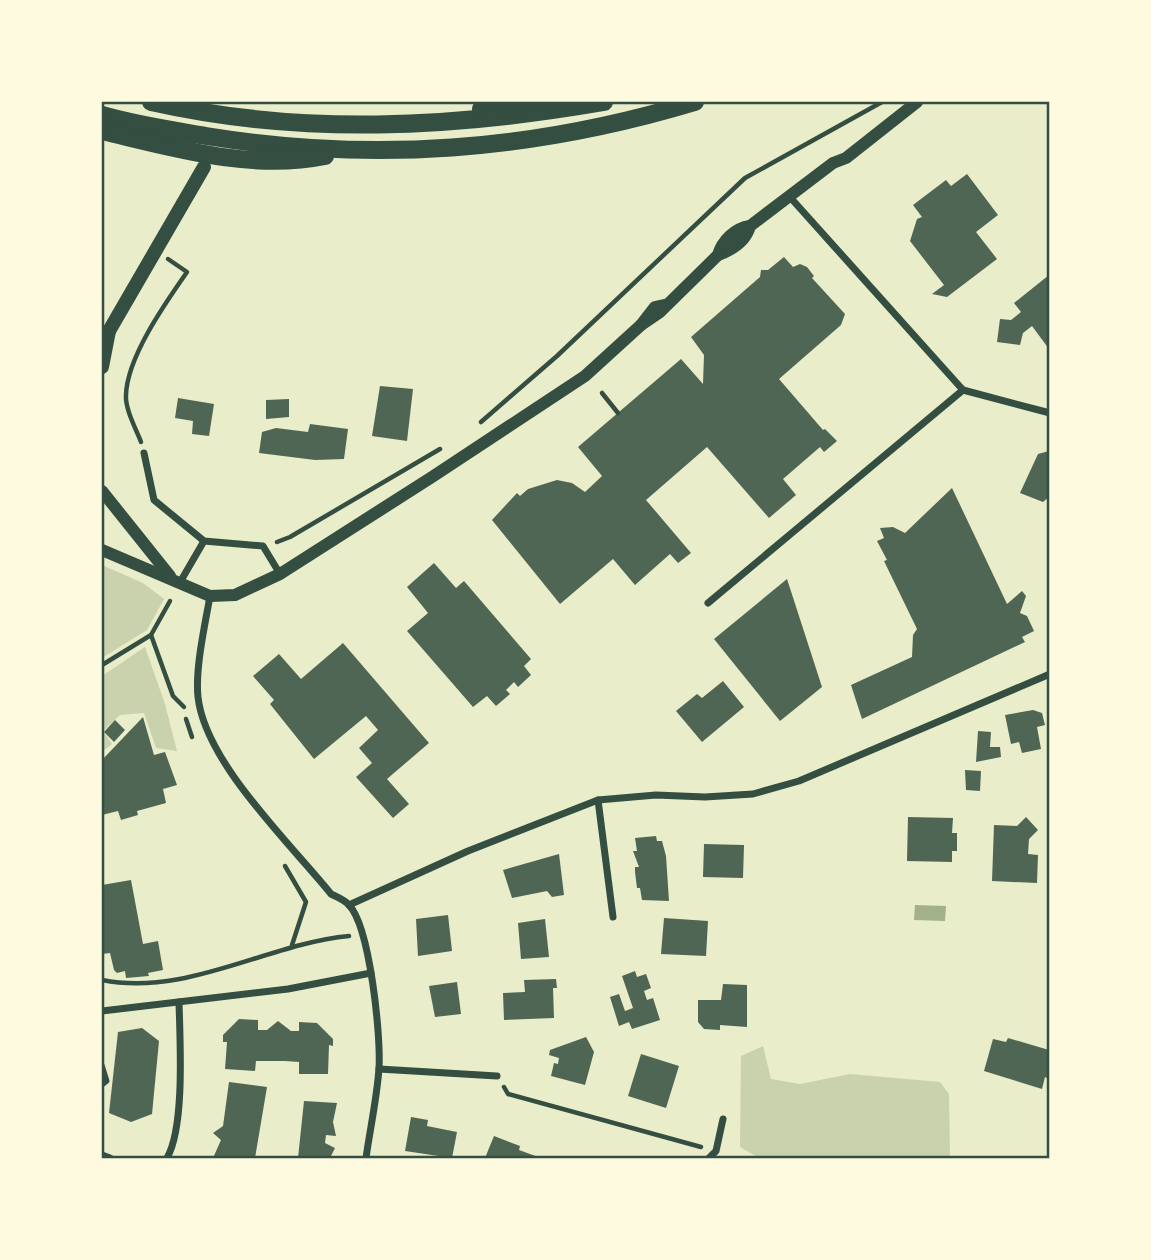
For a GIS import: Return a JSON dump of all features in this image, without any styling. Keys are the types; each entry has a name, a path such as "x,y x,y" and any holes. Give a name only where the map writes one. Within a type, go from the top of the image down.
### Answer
{"highway":[{"path":"151,102 197,112 361,126 418,125 514,117 604,102"},
{"path":"418,125 474,110 533,102"},
{"path":"102,115 261,145 349,151 428,150 522,142 641,118 695,102"},
{"path":"102,131 169,147 250,159 292,162 349,151"}],"main road":[{"path":"102,367 106,335 204,167"}],"street":[{"path":"102,550 210,596 234,595 280,574 586,376 641,325 655,307 663,305 718,256 721,245 740,228 751,226 833,163 837,155 917,102"},
{"path":"788,195 962,390 1049,413"},
{"path":"708,603 962,390"},
{"path":"144,453 154,500 205,541 263,546 280,574"},
{"path":"102,491 176,581"},
{"path":"176,581 205,541"},
{"path":"210,596 197,694 203,726 219,758 331,894 349,905 357,917 362,935 378,1022 379,1069 366,1158"},
{"path":"349,905 468,851 598,800 656,795 705,797 753,794 799,781 1049,674"},
{"path":"598,800 613,917"},
{"path":"102,1011 288,989 371,973"},
{"path":"166,1158 172,1149 179,1098 179,1002"},
{"path":"379,1069 497,1076"},
{"path":"709,1158 716,1151 723,1119"},
{"path":"102,1155 110,1158"}],"lane":[{"path":"102,1065 107,1081 102,1085"}],"path":[{"path":"471,430 557,356 744,178 881,102"},
{"path":"144,453 125,396 143,344 160,309 187,272 167,258"},
{"path":"602,393 618,413"},
{"path":"263,546 290,537 450,444"},
{"path":"102,665 151,635 170,601"},
{"path":"102,980 129,985 189,977 254,960 292,945 362,935"},
{"path":"497,1076 508,1094 716,1151"}],"shaded area":[{"path":"102,565 143,583 164,599 147,630 102,658"},
{"path":"145,647 165,704 177,751 156,748 144,713 120,715 103,731 112,744 102,752 102,676"},
{"path":"915,905 946,906 945,921 914,920"},
{"path":"763,1046 771,1079 800,1084 850,1074 940,1082 949,1094 950,1158 759,1158 740,1147 741,1056"}],"building":[{"path":"967,174 998,215 976,232 997,259 947,297 932,294 944,285 910,241 917,219 922,217 913,205 946,180 951,186"},
{"path":"784,257 793,267 800,264 807,267 814,276 812,278 845,314 841,325 779,379 823,430 837,441 824,452 820,447 783,479 796,495 769,518 707,447 646,500 691,553 678,563 670,554 635,585 613,559 560,604 492,520 517,493 520,496 528,489 557,480 572,483 585,492 602,476 578,447 681,359 703,384 704,355 691,337 760,277 761,270 768,270"},
{"path":"1049,275 1049,349 1032,326 1023,333 1020,345 997,342 1000,319 1011,320 1021,312 1014,303"},
{"path":"380,386 413,389 407,441 372,436"},
{"path":"178,398 214,404 209,436 192,434 193,421 175,418"},
{"path":"289,399 289,417 266,419 266,400"},
{"path":"310,424 348,429 344,459 315,460 259,453 262,432 276,428 308,432"},
{"path":"1049,451 1049,497 1043,502 1020,493 1038,454"},
{"path":"952,488 1007,604 1022,591 1026,596 1020,613 1027,616 1034,631 1022,637 1025,642 862,719 851,685 912,657 913,635 917,629 884,561 887,560 877,541 884,538 880,528 893,527 905,533"},
{"path":"434,563 456,588 464,581 531,659 524,666 531,675 518,687 514,682 506,690 510,694 496,706 487,696 473,707 407,631 428,613 407,587"},
{"path":"787,579 822,687 780,721 714,639"},
{"path":"343,643 429,743 387,779 409,804 393,818 356,777 372,763 359,748 378,730 366,716 314,759 270,704 274,700 253,676 279,654 301,679"},
{"path":"723,681 744,707 702,742 676,711 697,694 702,698"},
{"path":"1033,710 1042,713 1045,725 1037,727 1041,749 1022,753 1019,742 1011,744 1005,715"},
{"path":"143,717 154,755 165,752 177,785 163,789 166,803 137,811 138,815 121,820 118,811 102,815 102,760"},
{"path":"115,720 125,730 114,742 104,732"},
{"path":"978,731 991,732 990,747 1000,747 1001,757 976,762"},
{"path":"965,770 981,771 980,791 966,790"},
{"path":"908,817 953,818 952,833 957,833 957,851 952,851 952,862 907,861"},
{"path":"1026,817 1038,830 1029,839 1028,854 1038,855 1037,883 992,881 994,825 1017,826"},
{"path":"656,836 657,841 662,841 666,856 669,901 642,900 640,888 637,888 635,867 639,867 633,851 637,851 635,838"},
{"path":"704,844 744,845 743,878 703,877"},
{"path":"559,854 564,895 552,897 547,891 512,898 503,870"},
{"path":"131,880 143,944 158,941 163,970 148,973 149,976 126,978 125,971 117,973 114,970 110,953 102,954 102,885"},
{"path":"448,915 452,951 418,956 416,919"},
{"path":"664,918 708,921 706,956 661,954"},
{"path":"545,919 549,957 521,959 518,923"},
{"path":"635,971 637,977 646,974 651,988 644,991 647,1000 653,998 660,1020 632,1029 629,1022 619,1026 610,997 619,994 625,1011 633,1008 622,976"},
{"path":"556,979 557,988 553,988 554,1018 504,1020 503,993 525,992 524,980"},
{"path":"457,982 461,1014 435,1017 429,986"},
{"path":"723,984 747,985 747,1027 720,1025 720,1030 704,1029 698,1022 698,1000 721,1000"},
{"path":"239,1019 258,1020 258,1030 267,1030 278,1021 291,1031 299,1031 299,1022 317,1023 333,1039 333,1046 329,1045 328,1074 299,1074 299,1062 285,1061 256,1061 255,1071 225,1069 227,1042 223,1042 223,1035"},
{"path":"142,1028 159,1041 152,1114 131,1122 109,1113 118,1032"},
{"path":"586,1037 594,1052 585,1085 551,1076 554,1063 558,1064 559,1058 549,1055 550,1050"},
{"path":"1008,1038 1049,1050 1049,1079 1045,1077 1042,1089 984,1071 993,1039 1006,1042"},
{"path":"641,1054 679,1066 666,1108 628,1096"},
{"path":"229,1082 267,1087 255,1158 213,1158 221,1140 213,1133 223,1126"},
{"path":"304,1101 337,1103 333,1122 336,1136 326,1135 325,1143 335,1148 331,1156 298,1158"},
{"path":"411,1117 428,1120 427,1126 457,1132 452,1158 405,1151"},
{"path":"494,1136 520,1146 519,1150 541,1158 485,1158"}]}
